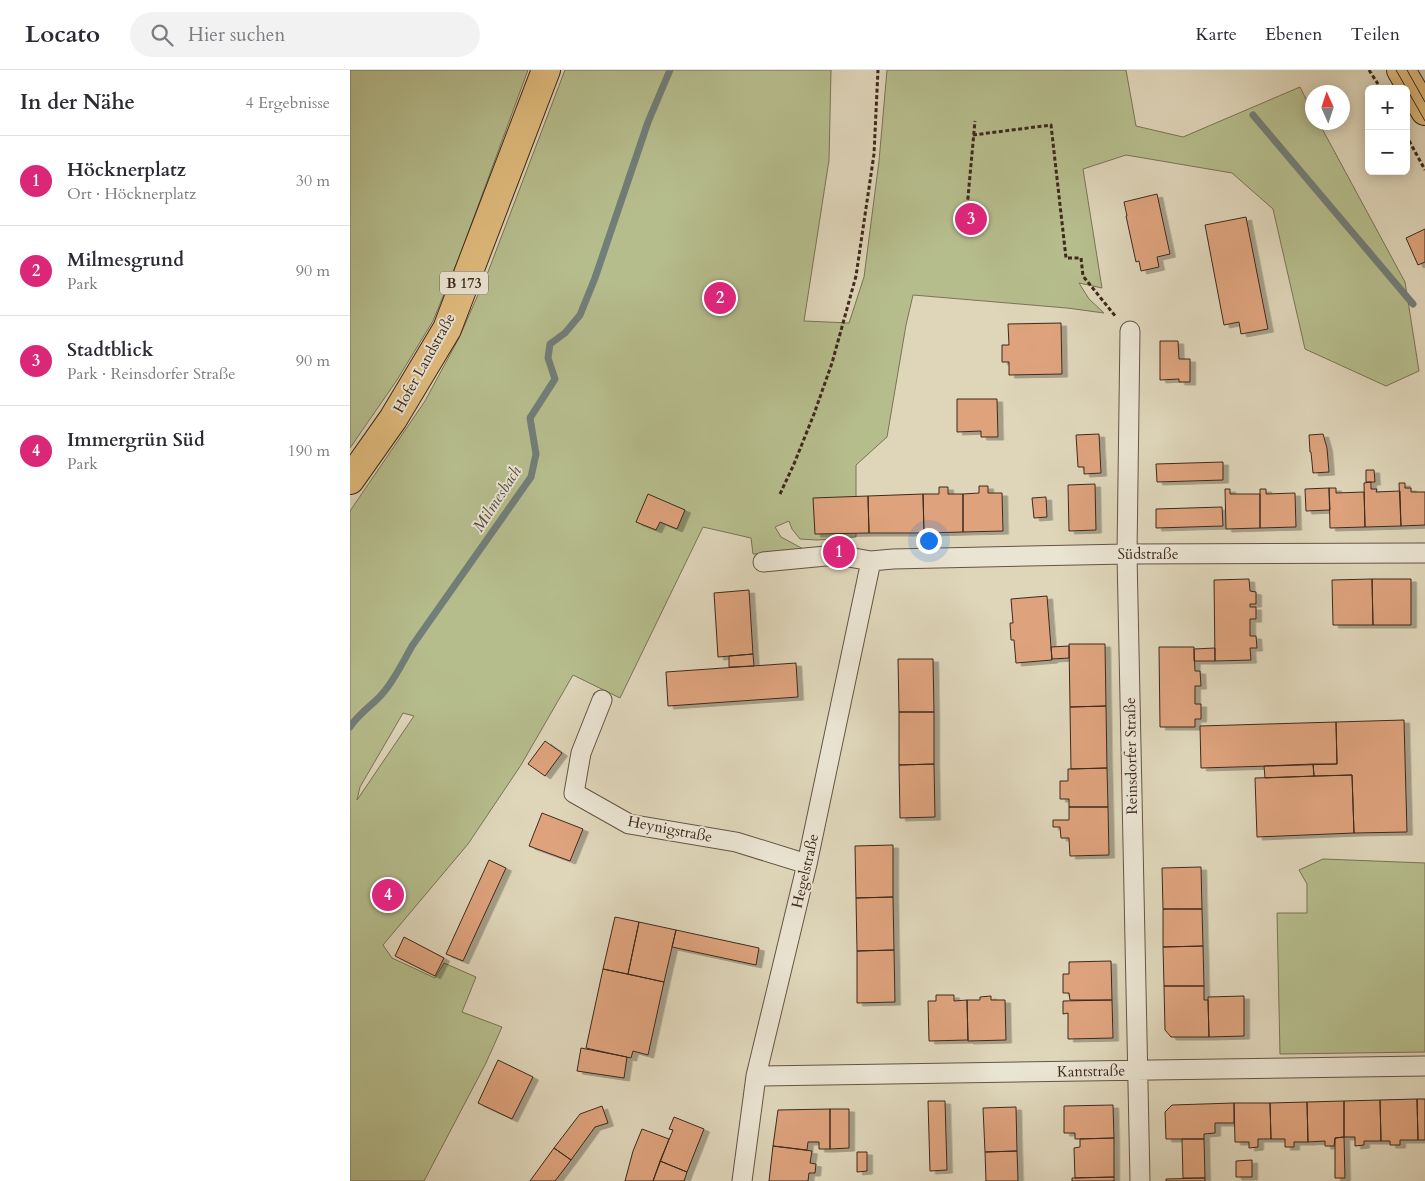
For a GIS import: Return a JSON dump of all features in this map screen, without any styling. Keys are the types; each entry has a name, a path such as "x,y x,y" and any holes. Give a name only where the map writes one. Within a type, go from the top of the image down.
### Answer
{"main road":[{"name":"Hofer Landstraße","path":"350,480 393,419 447,329 546,70"},
{"path":"1401,70 1425,111"}],"street":[{"name":"Reinsdorfer Straße","path":"1130,331 1127,554 1140,1181"},
{"name":"Südstraße","path":"763,562 834,556 871,561 893,558 1127,554 1425,553"},
{"name":"Hegelstraße","path":"742,1181 756,1076 807,864 871,561"},
{"name":"Heynigstraße","path":"602,700 581,754 574,794 629,824 736,842 807,864"},
{"name":"Kantstraße","path":"756,1076 1425,1066"}],"path":[{"path":"780,494 814,414 832,362 856,276 874,154 878,70"},
{"path":"1369,70 1378,85"},
{"path":"966,219 974,120"},
{"path":"973,135 1051,125 1066,258 1081,258 1082,276 1111,313 1130,331"},
{"path":"1410,142 1425,170"}],"green space":[{"path":"350,70 528,70 460,255 433,321 397,380 350,448"},
{"path":"565,70 831,70 829,160 804,321 849,323 864,277 879,161 887,70 1126,70 1136,126 1183,137 1300,87 1305,97 1305,130 1323,130 1405,282 1419,371 1386,386 1305,349 1273,209 1232,173 1126,155 1083,169 1102,288 1079,283 1089,299 1104,313 1067,308 913,295 887,437 856,465 856,537 818,540 800,539 792,529 789,521 775,527 781,537 807,551 753,554 751,538 703,527 620,698 573,675 521,765 468,844 383,945 392,958 435,978 444,963 476,977 462,1012 502,1027 486,1063 424,1181 350,1181 350,511 425,401 459,338 488,272","holes":["403,713 414,716 357,800 360,787"]},
{"path":"1323,859 1425,863 1425,1052 1280,1054 1277,913 1307,913 1307,884 1299,870"}],"building":[{"path":"1157,194 1170,254 1157,257 1159,267 1141,271 1139,261 1136,262 1124,202"},
{"path":"1246,217 1268,329 1241,334 1239,322 1224,325 1205,225"},
{"path":"1425,229 1425,262 1418,265 1406,238"},
{"path":"1061,323 1062,374 1009,375 1009,362 1002,362 1002,345 1009,345 1008,324"},
{"path":"1160,341 1178,341 1179,359 1190,359 1190,382 1179,382 1179,379 1160,380"},
{"path":"957,399 997,399 998,437 981,437 981,431 957,432"},
{"path":"1099,434 1101,473 1084,474 1084,467 1078,467 1076,435"},
{"path":"1323,434 1327,448 1329,472 1313,473 1309,435"},
{"path":"1223,462 1223,480 1157,482 1156,464"},
{"path":"1366,470 1374,470 1375,482 1366,482"},
{"path":"1371,482 1371,489 1377,489 1376,492 1400,491 1401,526 1365,527 1364,483"},
{"path":"1399,483 1405,483 1405,488 1411,488 1411,492 1425,492 1425,525 1401,526"},
{"path":"1095,484 1096,530 1069,531 1068,485"},
{"path":"979,486 988,486 988,493 1002,493 1003,531 963,532 963,494 979,493"},
{"path":"939,487 948,487 948,494 963,494 963,532 924,533 923,494 939,494"},
{"path":"1329,488 1336,488 1336,493 1364,492 1365,527 1330,528"},
{"path":"1329,488 1330,510 1306,511 1305,489"},
{"path":"1225,489 1230,489 1230,494 1260,494 1260,528 1226,529"},
{"path":"1260,489 1266,489 1266,494 1295,493 1296,527 1260,528"},
{"path":"648,494 685,510 677,529 660,522 656,530 636,522"},
{"path":"923,494 924,533 869,533 868,496"},
{"path":"868,496 869,533 815,534 813,498"},
{"path":"1046,497 1047,517 1034,518 1032,498"},
{"path":"1222,507 1223,526 1156,528 1156,509"},
{"path":"1249,579 1250,591 1256,592 1256,604 1250,604 1250,607 1256,607 1256,619 1250,619 1250,636 1256,636 1257,648 1250,648 1251,660 1215,661 1214,580"},
{"path":"1372,579 1373,625 1333,625 1332,580"},
{"path":"1372,579 1411,579 1411,625 1373,625"},
{"path":"749,590 753,654 718,657 714,593"},
{"path":"1047,596 1052,660 1016,663 1014,640 1011,640 1010,623 1013,623 1011,599"},
{"path":"1069,644 1105,644 1106,706 1070,707"},
{"path":"1069,646 1069,658 1052,659 1051,647"},
{"path":"1159,647 1194,647 1195,671 1200,671 1201,686 1195,686 1195,704 1201,704 1201,719 1195,719 1195,727 1160,727"},
{"path":"1215,648 1215,661 1194,661 1194,649"},
{"path":"753,654 754,666 729,667 729,656"},
{"path":"898,659 933,659 934,712 899,712"},
{"path":"796,663 798,697 668,706 666,672"},
{"path":"1106,706 1107,768 1071,769 1070,707"},
{"path":"899,712 934,712 934,764 899,765"},
{"path":"1404,720 1407,832 1354,833 1352,775 1314,776 1313,764 1337,764 1336,722"},
{"path":"1336,722 1337,764 1201,768 1200,726"},
{"path":"545,741 562,753 545,776 528,764"},
{"path":"934,764 935,817 900,818 899,765"},
{"path":"1313,764 1314,776 1265,778 1264,766"},
{"path":"1107,768 1108,807 1069,807 1069,799 1060,799 1060,781 1068,781 1068,769"},
{"path":"1352,775 1354,833 1257,837 1255,778"},
{"path":"1069,807 1108,807 1109,855 1070,856 1069,838 1061,838 1060,827 1053,827 1053,820 1069,820"},
{"path":"542,813 583,829 570,861 529,846"},
{"path":"893,845 893,897 856,898 855,846"},
{"path":"489,860 506,868 463,961 446,954"},
{"path":"1201,867 1202,909 1163,909 1162,868"},
{"path":"893,897 894,950 857,951 856,898"},
{"path":"1163,909 1202,909 1203,946 1163,947"},
{"path":"615,917 639,922 628,974 603,969"},
{"path":"639,922 676,930 664,982 628,974"},
{"path":"676,930 759,948 756,965 672,947"},
{"path":"404,937 444,958 435,976 395,956"},
{"path":"1203,946 1204,986 1164,986 1163,947"},
{"path":"894,950 895,1002 857,1003 857,951"},
{"path":"1111,961 1112,1000 1070,1000 1069,993 1063,993 1063,974 1069,974 1069,962"},
{"path":"603,969 664,982 648,1055 633,1051 631,1058 586,1048"},
{"path":"1164,986 1204,986 1204,1000 1208,1000 1209,1037 1171,1037 1165,1030"},
{"path":"936,995 954,995 954,1001 967,1000 968,1040 929,1041 928,1001 936,1001"},
{"path":"991,996 991,1000 1005,1000 1006,1040 968,1041 967,1000 980,1000 980,997"},
{"path":"1244,996 1244,1036 1209,1037 1208,997"},
{"path":"1112,1000 1113,1038 1068,1039 1068,1013 1063,1014 1063,1001"},
{"path":"581,1048 627,1057 624,1078 577,1071"},
{"path":"498,1060 533,1077 512,1119 478,1103"},
{"path":"1417,1099 1418,1140 1400,1140 1400,1145 1390,1145 1390,1141 1381,1141 1380,1100"},
{"path":"1417,1099 1425,1099 1425,1140 1418,1140"},
{"path":"1380,1100 1381,1141 1364,1141 1364,1145 1355,1146 1355,1137 1344,1137 1344,1101"},
{"path":"928,1101 945,1101 947,1170 930,1171"},
{"path":"1344,1101 1344,1137 1335,1138 1334,1146 1325,1146 1325,1141 1308,1142 1307,1102"},
{"path":"1307,1102 1308,1142 1294,1142 1294,1147 1285,1147 1285,1139 1271,1139 1270,1103"},
{"path":"1234,1103 1234,1123 1215,1123 1215,1133 1204,1134 1204,1139 1166,1139 1165,1112 1172,1105"},
{"path":"1234,1103 1270,1103 1271,1139 1258,1139 1258,1147 1249,1148 1249,1142 1235,1142"},
{"path":"1113,1105 1114,1138 1075,1139 1075,1133 1064,1133 1064,1106"},
{"path":"602,1106 608,1123 595,1127 571,1160 554,1148 580,1114"},
{"path":"1016,1107 1017,1151 985,1152 983,1108"},
{"path":"830,1109 830,1149 819,1149 819,1142 808,1142 807,1150 773,1146 778,1110"},
{"path":"830,1109 849,1109 849,1148 830,1149"},
{"path":"674,1117 704,1129 687,1172 660,1161 673,1130 669,1129"},
{"path":"642,1129 669,1139 653,1181 625,1181 633,1151"},
{"path":"1344,1137 1345,1178 1335,1178 1335,1138"},
{"path":"1114,1138 1114,1177 1075,1178 1074,1148 1080,1147 1080,1139"},
{"path":"1182,1139 1204,1139 1205,1178 1183,1178"},
{"path":"773,1146 812,1151 810,1163 816,1164 815,1173 809,1173 808,1181 769,1181"},
{"path":"554,1148 571,1160 555,1181 530,1181"},
{"path":"1017,1151 1018,1181 986,1181 985,1152"},
{"path":"857,1152 867,1152 867,1171 857,1172"},
{"path":"1252,1160 1252,1177 1236,1177 1236,1161"},
{"path":"660,1161 687,1172 684,1181 653,1181"},
{"path":"1114,1177 1114,1181 1072,1181 1072,1178"},
{"path":"1205,1178 1205,1181 1166,1181 1166,1179"}],"waterway":[{"name":"Milmesbach","path":"350,727 387,688 412,646 531,477 536,454 530,418 555,379 548,358 550,344 565,333 580,315 595,278 648,122 670,70"},
{"path":"1253,115 1413,304"}],"tram line":[{"path":"1396,70 1425,121"},
{"path":"1407,70 1425,102"}],"place":[{"name":"Stadtblick","path":"971,219"},
{"name":"Milmesgrund","path":"720,298"},
{"name":"Höcknerplatz","path":"839,552"},
{"name":"Immergrün Süd","path":"388,895"}]}
